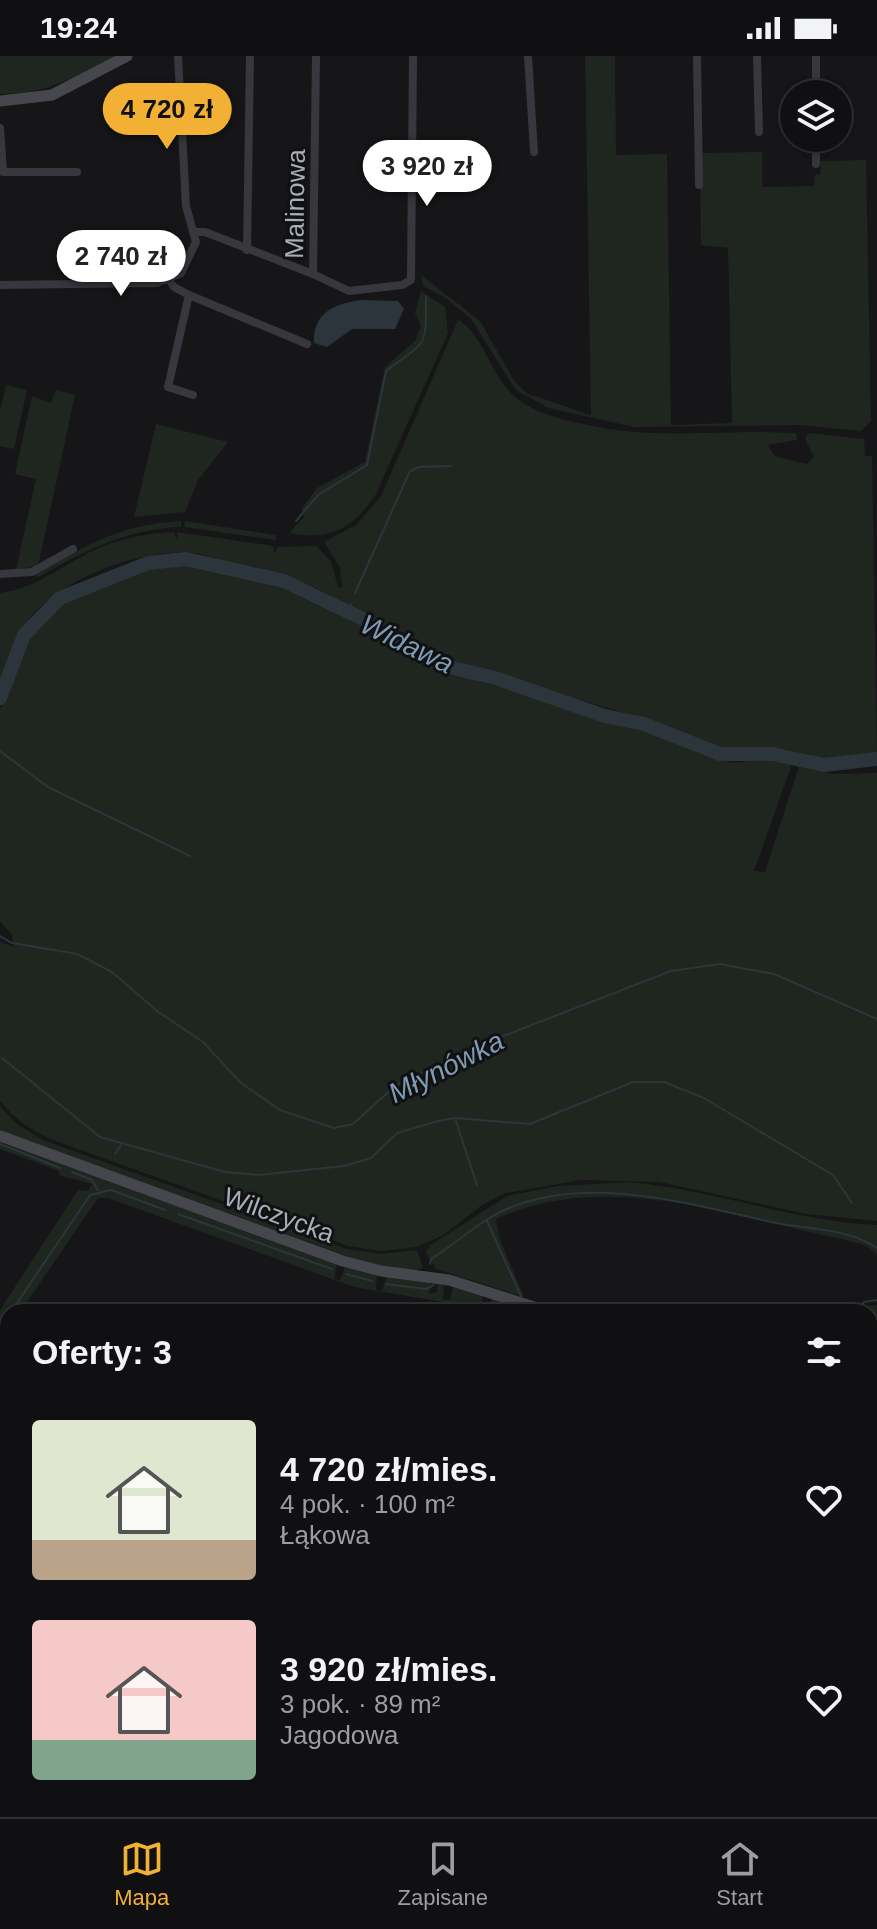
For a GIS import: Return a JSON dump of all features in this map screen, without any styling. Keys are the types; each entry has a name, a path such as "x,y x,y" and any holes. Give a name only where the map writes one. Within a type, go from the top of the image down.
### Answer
{"street":[{"path":"0,101 52,95 127,56"},
{"path":"0,285 169,280 188,265 196,246 195,232 186,206 178,56"},
{"path":"247,250 250,56"},
{"name":"Malinowa","path":"195,232 205,232 313,274 316,56"},
{"path":"313,274 349,291 402,285 411,280 413,56"},
{"path":"528,56 534,152"},
{"path":"697,56 699,185"},
{"path":"757,56 759,132"},
{"path":"816,56 816,80"},
{"path":"0,128 3,172 77,172"},
{"path":"816,152 816,164"},
{"path":"169,280 174,287 189,295 303,341"},
{"path":"189,295 168,387 193,395"},
{"path":"0,574 32,572 73,549"},
{"name":"Wilczycka","path":"0,1136 343,1261 381,1271 449,1280 525,1304"}],"shaded area":[{"path":"0,56 117,56 47,88 0,94"},
{"path":"585,56 615,56 616,155 667,154 671,425 732,423 728,248 701,245 700,153 762,152 762,187 814,186 815,175 821,174 820,161 866,160 871,421 861,431 799,425 634,427 548,408 516,390 471,319 447,299 423,286 421,275 480,321 513,379 526,393 591,415"},
{"path":"171,239 179,244 182,255 168,269 159,271 153,267 156,256"},
{"path":"421,291 445,307 448,333 376,494 358,516 339,530 317,535 289,533 304,517 302,508 317,488 365,462 385,367 415,341 421,326 415,313"},
{"path":"361,300 398,301 404,309 395,329 352,329 327,347 314,343 317,324 327,311"},
{"path":"458,320 474,335 511,393 528,406 558,418 636,432 796,433 797,440 768,445 775,456 807,464 814,457 805,439 808,433 864,439 865,456 872,456 877,755 831,760 784,749 727,750 661,724 447,660 405,642 357,610 312,586 258,571 257,566 241,566 192,553 170,553 119,563 94,573 48,600 18,636 0,682 0,593 27,586 88,553 119,541 174,532 177,540 177,532 273,546 275,554 277,547 316,546 331,561 338,587 342,588 340,568 324,542 356,525 381,496"},
{"path":"6,385 27,390 14,449 0,446 0,410"},
{"path":"56,390 75,395 39,562 36,566 16,570 36,479 15,474 32,396 51,403"},
{"path":"156,424 228,442 198,480 185,512 134,517"},
{"path":"181,521 181,527 124,537 37,578 35,574 120,532"},
{"path":"185,521 275,535 276,540 184,527"},
{"path":"192,563 282,587 369,629 417,660 459,675 653,733 708,757 733,763 769,759 792,764 754,871 765,872 799,766 832,774 877,773 877,1221 806,1214 660,1182 581,1180 506,1193 482,1205 444,1235 416,1247 381,1251 348,1246 61,1143 35,1131 13,1115 0,1101 0,942 14,947 12,935 0,921 0,709 30,636 58,605 109,581 132,577 151,568"},
{"path":"0,1106 18,1125 43,1140 347,1249 381,1254 417,1250 423,1268 411,1271 364,1262 4,1133 0,1130"},
{"path":"0,1142 337,1264 334,1279 340,1280 345,1267 377,1275 376,1290 382,1291 387,1276 431,1283 429,1294 437,1292 438,1283 444,1286 443,1299 450,1300 453,1287 483,1297 481,1304 452,1304 354,1287 108,1198 98,1198 25,1304 4,1304 78,1190 88,1191 92,1184 59,1175 59,1171 0,1149"},
{"path":"630,1182 815,1218 877,1225 877,1254 867,1246 760,1220 671,1202 626,1197 582,1198 538,1204 496,1219 499,1237 524,1297 436,1269 426,1253 429,1246 507,1196 558,1186"},
{"path":"492,1298 511,1304 490,1304"}],"waterway":[{"path":"296,521 318,495 367,465 386,371 421,342 426,326 426,296"},
{"path":"355,593 410,471 419,467 451,466"},
{"name":"Widawa","path":"0,698 24,635 60,598 148,563 186,559 284,581 363,619 410,651 449,667 495,678 605,716 644,724 720,754 773,754 824,765 877,759"},
{"name":"Widawa","path":"252,575 258,568"},
{"name":"Widawa","path":"347,612 351,604"},
{"path":"0,751 48,787 190,856"},
{"name":"Młynówka","path":"0,936 12,943 77,954 112,972 157,1011 203,1042 241,1083 280,1110 334,1128 353,1124 396,1085 475,1047 671,971 720,964 774,974 877,1019"},
{"path":"2,1058 100,1137 225,1172 259,1175 344,1166 371,1158 397,1133 438,1121 455,1118 530,1124 633,1082 664,1082 704,1098 833,1175 852,1203"},
{"path":"455,1118 477,1185"},
{"path":"0,1144 60,1168"},
{"path":"115,1154 121,1145"},
{"path":"72,1172 92,1180 98,1190"},
{"path":"16,1304 90,1195 111,1190 165,1210"},
{"path":"430,1264 431,1259 478,1225 507,1209 539,1199 571,1194 605,1193 673,1201 840,1233 877,1248"},
{"path":"178,1214 332,1269"},
{"path":"487,1221 521,1296"},
{"path":"346,1274 372,1281"},
{"path":"386,1284 426,1289 434,1285"},
{"path":"862,1304 877,1300"}]}
